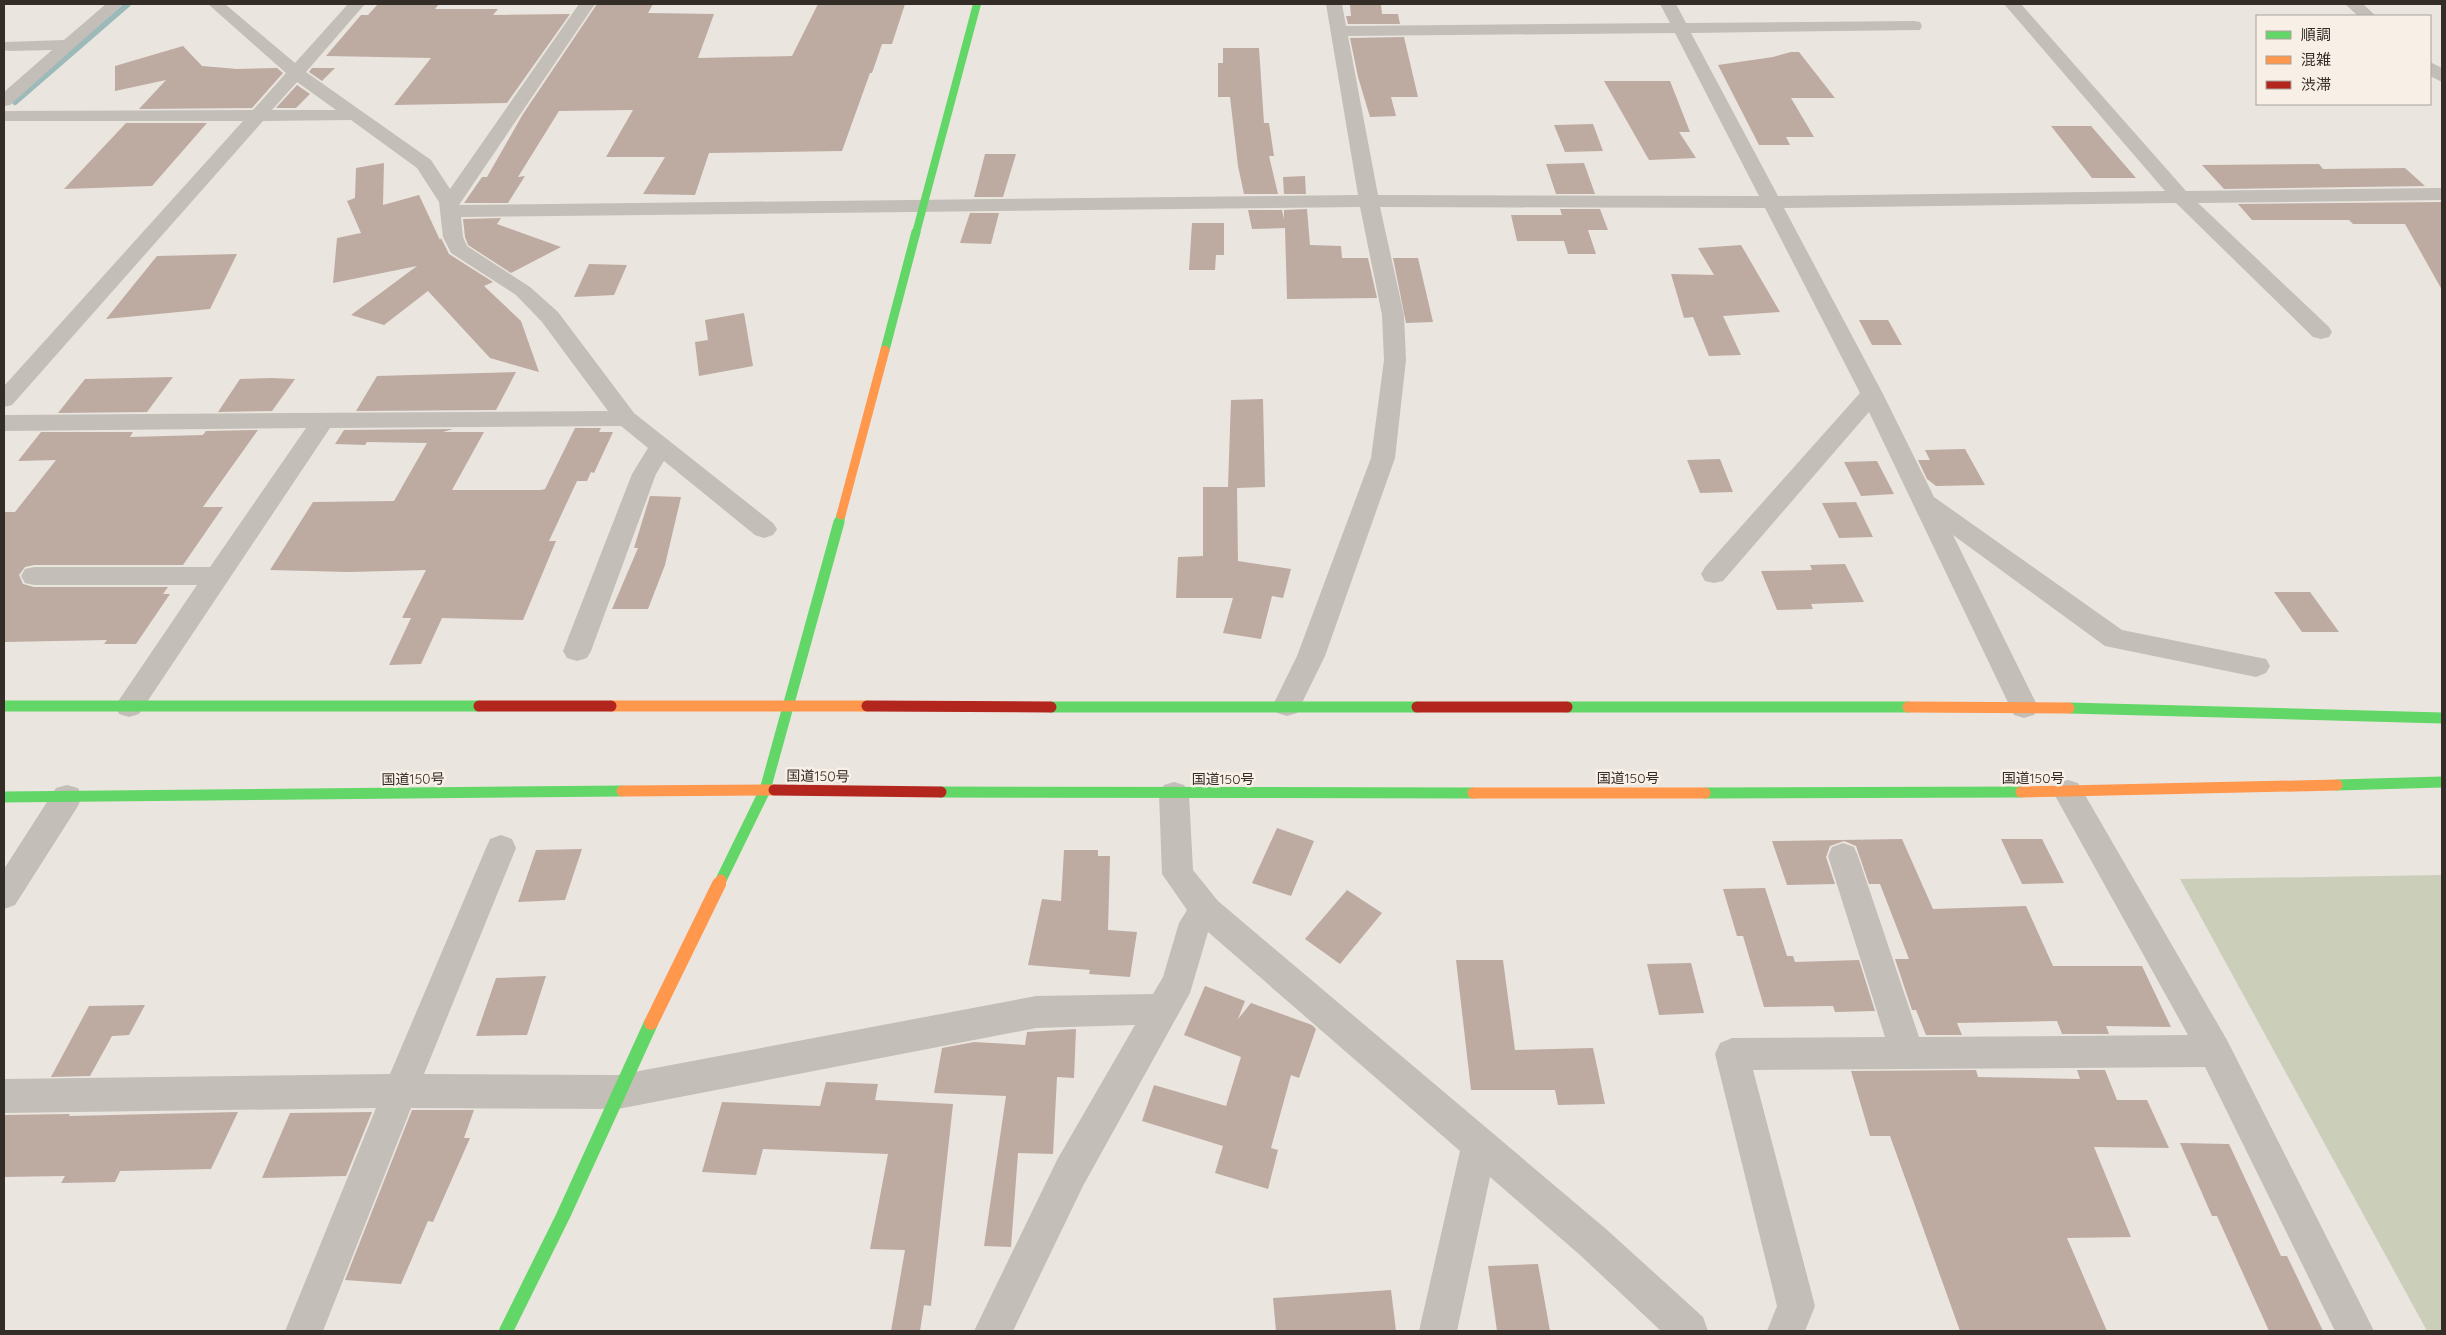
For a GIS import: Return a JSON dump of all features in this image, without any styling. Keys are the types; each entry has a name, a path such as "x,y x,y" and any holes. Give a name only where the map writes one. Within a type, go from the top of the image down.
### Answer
{"main road":[{"path":"506,1331 563,1216 618,1092 765,790 790,706 977,4"},
{"path":"4,706 1287,705 2024,707 2442,718"},
{"name":"国道150号","path":"4,797 765,790 1174,794 2068,792 2442,782"}],"street":[{"path":"4,102 115,4"},
{"path":"216,4 295,72 424,164 450,206 453,237 458,249 523,291 550,316 626,418 764,529"},
{"path":"4,400 357,4"},
{"path":"450,206 587,4"},
{"path":"1287,705 1311,656 1383,458 1395,360 1393,316 1369,201 1334,4"},
{"path":"1668,4 1872,394 2024,707"},
{"path":"2012,4 2179,196 2321,332"},
{"path":"2353,4 2367,15"},
{"path":"1338,30 1914,26"},
{"path":"9,46 68,45"},
{"path":"2431,68 2442,77"},
{"path":"4,116 357,115"},
{"path":"450,206 923,207 1369,201 1771,202 2442,194"},
{"path":"1714,574 1872,394"},
{"path":"4,423 322,422 341,419 626,418"},
{"path":"129,706 322,422"},
{"path":"577,650 644,474 661,446"},
{"path":"1923,501 2115,638 2256,666"},
{"path":"34,576 218,576"},
{"path":"2068,792 2215,1051 2355,1331"},
{"path":"1174,794 1178,874 1207,911 1593,1242 1689,1331"},
{"path":"4,895 67,797"},
{"path":"304,1331 400,1091 501,848"},
{"path":"1843,856 1908,1053"},
{"path":"993,1331 1070,1173 1178,982 1196,923 1207,911"},
{"path":"4,1096 400,1091 618,1092 1036,1012 1163,1009"},
{"path":"1786,1331 1796,1306 1732,1054 2215,1051"},
{"path":"1438,1331 1479,1145"}],"green space":[{"path":"2442,875 2442,1331 2427,1331 2180,879"}],"building":[{"path":"378,4 439,4 435,9 498,9 493,15 570,14 507,103 394,105 431,58 326,56 361,15 368,15"},
{"path":"597,4 653,4 648,13 714,14 698,58 792,56 818,4 905,4 892,44 882,44 842,151 709,153 695,195 643,194 665,157 606,157 633,110 559,111 518,177 525,176 508,203 464,203 482,177 487,177 523,114"},
{"path":"1350,5 1381,5 1382,14 1398,14 1400,24 1348,24 1346,16 1351,16"},
{"path":"1404,37 1418,97 1391,97 1396,116 1370,117 1358,77 1350,38"},
{"path":"183,46 202,66 237,69 277,68 283,73 252,108 139,109 166,80 115,91 115,66"},
{"path":"1223,48 1259,48 1264,123 1269,123 1274,156 1269,156 1278,194 1244,194 1238,166 1230,97 1218,97 1218,63 1223,63"},
{"path":"1791,52 1799,52 1835,98 1791,98 1814,137 1786,137 1790,145 1759,145 1718,65 1773,57"},
{"path":"312,68 335,68 322,81 309,72"},
{"path":"1604,81 1670,81 1690,132 1679,132 1696,158 1649,160"},
{"path":"297,85 310,94 296,108 276,108"},
{"path":"126,123 207,123 152,186 64,189"},
{"path":"1593,124 1603,151 1565,152 1554,125"},
{"path":"2051,126 2091,126 2136,178 2092,178"},
{"path":"985,154 1016,154 1003,197 974,197"},
{"path":"384,163 383,205 419,195 440,240 441,238 449,254 493,282 484,286 521,321 539,372 490,358 428,291 384,325 351,315 417,266 333,283 337,238 361,233 347,201 355,198 356,168"},
{"path":"1584,163 1595,194 1556,194 1546,164"},
{"path":"2319,164 2323,169 2405,168 2425,186 2224,189 2202,165"},
{"path":"1305,176 1306,194 1284,194 1283,177"},
{"path":"2442,202 2442,290 2405,224 2353,224 2349,220 2252,220 2238,204"},
{"path":"1307,209 1310,245 1341,246 1342,258 1368,258 1377,298 1287,299 1285,228 1252,229 1248,210 1282,210 1284,219 1284,210"},
{"path":"1560,209 1600,209 1608,230 1588,230 1596,254 1568,254 1564,241 1517,241 1511,215 1562,215"},
{"path":"970,213 999,213 991,244 960,243"},
{"path":"501,218 497,224 561,247 511,273 468,245 465,237 463,219"},
{"path":"1192,223 1224,223 1224,255 1216,255 1215,270 1189,270"},
{"path":"1741,245 1780,312 1723,316 1741,355 1709,356 1693,317 1684,318 1671,274 1714,275 1698,248"},
{"path":"237,254 210,309 106,319 157,256"},
{"path":"1393,258 1418,258 1433,322 1406,323"},
{"path":"589,264 627,265 614,295 574,297"},
{"path":"744,313 753,366 699,376 695,342 708,340 705,320"},
{"path":"1859,320 1888,320 1902,345 1872,345"},
{"path":"516,372 496,410 356,411 377,376"},
{"path":"173,377 147,412 58,413 85,379"},
{"path":"240,379 295,379 272,411 218,412"},
{"path":"1263,399 1265,487 1237,488 1238,561 1291,569 1283,598 1272,596 1261,639 1223,633 1233,598 1176,598 1178,557 1203,556 1203,487 1228,487 1231,400"},
{"path":"575,428 601,428 599,432 613,432 594,473 591,472 587,481 577,481 549,541 556,541 523,620 442,618 421,664 389,665 411,618 402,618 426,570 349,572 270,570 313,502 394,501 427,443 367,442 365,445 335,444 344,430 453,429 443,432 484,432 452,490 541,490 545,489"},
{"path":"258,430 203,507 223,507 183,565 34,565 25,567 19,575 23,584 34,587 168,587 163,594 170,594 136,644 104,644 107,640 4,642 4,512 15,512 56,460 18,461 41,432 133,432 130,437 203,435 206,431"},
{"path":"1965,449 1985,485 1936,486 1927,479 1918,460 1930,460 1925,450"},
{"path":"1720,459 1733,492 1700,493 1687,460"},
{"path":"1877,461 1894,494 1861,496 1844,462"},
{"path":"650,496 681,497 665,565 648,609 612,609 638,548 634,548"},
{"path":"1856,502 1873,537 1839,538 1822,503"},
{"path":"1845,564 1864,602 1811,604 1813,609 1777,610 1761,571 1812,570 1810,565"},
{"path":"2274,592 2310,592 2339,632 2302,632"},
{"path":"1277,828 1314,841 1291,896 1252,883"},
{"path":"1902,839 1933,909 2026,906 2053,966 2142,966 2171,1027 2106,1026 2109,1034 2062,1034 2057,1021 1957,1023 1962,1035 1926,1035 1916,1010 1912,1010 1895,959 1909,959 1880,884 1869,884 1856,846 1844,841 1830,846 1826,857 1835,884 1787,885 1772,841"},
{"path":"2001,839 2042,839 2064,883 2022,884"},
{"path":"582,849 565,900 518,902 536,850"},
{"path":"1064,850 1098,850 1098,856 1110,856 1108,930 1137,932 1130,977 1089,974 1090,970 1028,965 1042,899 1061,901"},
{"path":"1765,888 1787,956 1793,956 1795,962 1859,960 1875,1011 1835,1012 1833,1006 1764,1007 1743,936 1737,936 1723,889"},
{"path":"1347,890 1382,913 1340,964 1305,939"},
{"path":"1456,960 1503,960 1515,1050 1593,1048 1605,1104 1558,1105 1555,1090 1471,1090"},
{"path":"1691,963 1704,1013 1659,1015 1647,964"},
{"path":"546,976 527,1035 476,1036 496,978"},
{"path":"1205,986 1245,1001 1238,1019 1251,1003 1312,1025 1316,1029 1299,1078 1291,1075 1271,1148 1278,1150 1268,1189 1215,1173 1223,1146 1142,1121 1154,1085 1226,1106 1241,1057 1184,1035"},
{"path":"145,1005 129,1035 112,1036 90,1076 51,1077 89,1006"},
{"path":"1076,1029 1074,1078 1057,1077 1053,1154 1018,1153 1011,1247 984,1246 1006,1096 934,1093 942,1048 974,1042 1025,1045 1027,1032"},
{"path":"1976,1070 1978,1077 2080,1079 2077,1070 2105,1070 2117,1100 2147,1100 2169,1148 2094,1147 2131,1237 2067,1238 2107,1331 1960,1331 1890,1136 1870,1136 1851,1071"},
{"path":"826,1082 878,1084 875,1100 953,1104 931,1306 924,1305 920,1331 891,1331 905,1250 870,1249 888,1154 763,1149 756,1175 702,1172 722,1102 820,1106"},
{"path":"412,1110 474,1110 464,1138 470,1138 433,1222 428,1221 401,1284 345,1280"},
{"path":"238,1112 211,1169 120,1171 115,1182 61,1183 65,1176 4,1177 4,1115 70,1114 69,1116"},
{"path":"372,1112 346,1176 262,1178 290,1113"},
{"path":"2180,1143 2229,1144 2281,1256 2287,1256 2323,1331 2269,1331 2217,1216 2212,1216"},
{"path":"1538,1264 1550,1331 1497,1331 1488,1266"},
{"path":"1391,1290 1396,1331 1276,1331 1273,1298"}],"waterway":[{"path":"15,102 128,4"}],"traffic: fast":[{"path":"885,350 977,4"},
{"path":"721,880 765,790 790,706 841,515"},
{"path":"4,706 479,706"},
{"path":"1051,707 1417,707"},
{"path":"1567,707 1908,707"},
{"path":"2069,708 2442,718"},
{"path":"2337,785 2442,782"},
{"path":"4,797 622,791"},
{"path":"941,792 1473,793"},
{"path":"1705,793 2021,792"},
{"path":"506,1331 563,1216 651,1023"}],"traffic: slow":[{"path":"841,515 885,350"},
{"path":"611,706 867,706"},
{"path":"1908,707 2069,708"},
{"path":"2021,792 2337,785"},
{"path":"622,791 774,790"},
{"path":"1473,793 1705,793"},
{"path":"651,1023 721,880"}],"traffic: jam":[{"path":"479,706 611,706"},
{"path":"867,706 1051,707"},
{"path":"1417,707 1567,707"},
{"path":"774,790 941,792"}]}
